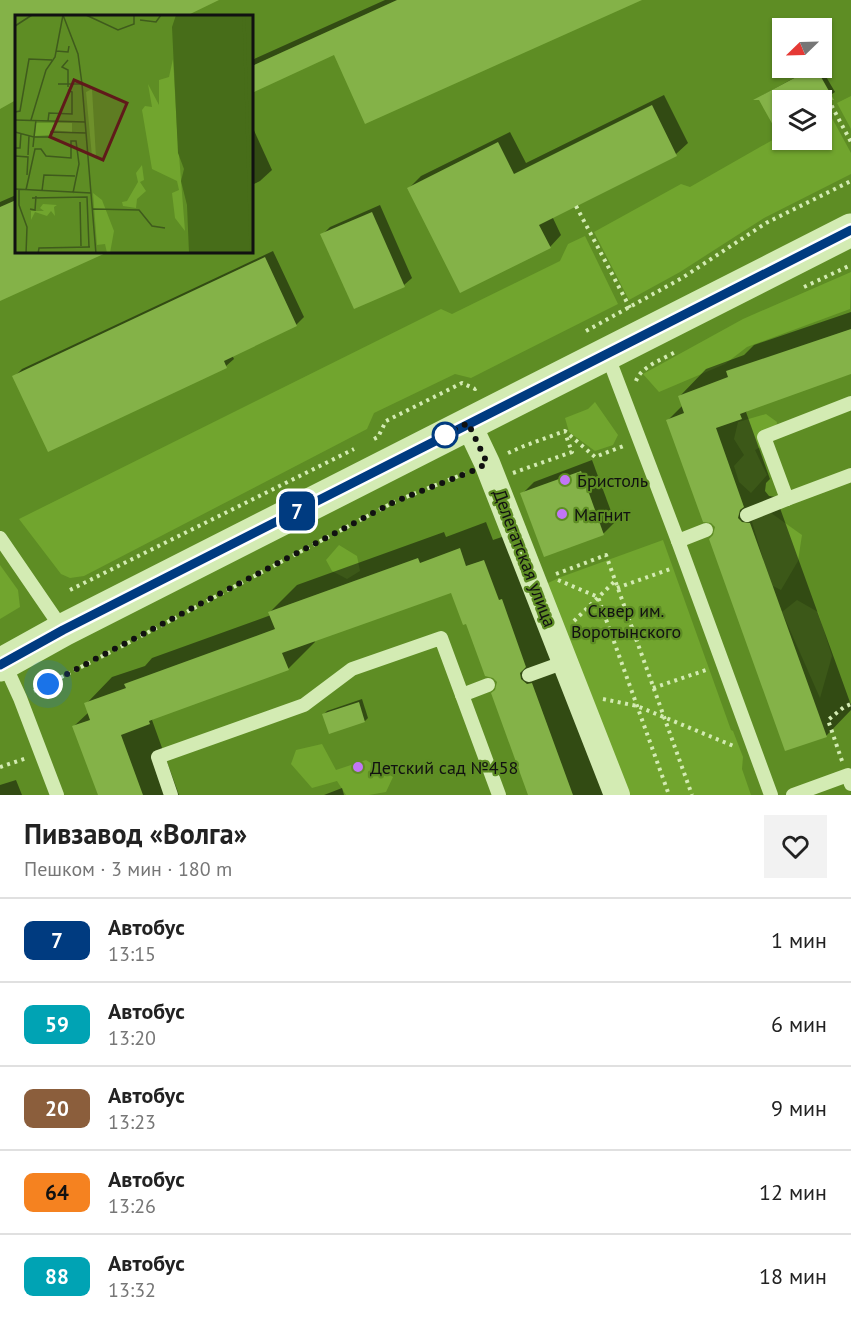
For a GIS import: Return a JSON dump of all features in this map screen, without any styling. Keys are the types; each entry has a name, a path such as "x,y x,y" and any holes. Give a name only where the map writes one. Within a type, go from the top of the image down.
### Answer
{"street":[{"path":"2,664 63,630 851,230"},
{"name":"Делегатская улица","path":"468,423 498,469 561,650 617,795"}],"lane":[{"path":"607,354 771,795"},
{"path":"787,499 764,437 851,403"},
{"path":"747,515 851,475"},
{"path":"678,541 706,530"},
{"path":"0,538 63,630"},
{"path":"171,795 158,757 304,705 352,669 441,638 499,795"},
{"path":"529,675 561,650"},
{"path":"2,664 20,698 57,795"},
{"path":"462,695 488,685"},
{"path":"793,795 849,780"}],"path":[{"path":"832,106 851,142"},
{"path":"577,336 682,278 766,223 851,181"},
{"path":"576,206 630,308"},
{"path":"799,290 851,265"},
{"path":"634,388 642,370 684,348"},
{"path":"368,442 378,437 386,421 462,383 475,388 484,385"},
{"path":"564,431 595,457 640,440"},
{"path":"498,469 525,446 564,431"},
{"path":"20,698 396,501 475,470 498,469 572,452 564,431"},
{"path":"70,590 357,448"},
{"path":"669,795 598,597 550,576 606,555 692,795"},
{"path":"617,588 686,563"},
{"path":"561,650 598,597 615,581"},
{"path":"653,688 723,664"},
{"path":"577,693 637,706 756,756"},
{"path":"849,780 828,720 851,704"},
{"path":"0,767 42,754"}],"green space":[{"path":"851,96 851,129 837,103"},
{"path":"832,118 851,153 851,174 764,218 680,272 629,300 594,232 681,184 690,187 772,140 772,150 832,150"},
{"path":"585,236 618,304 471,378 455,374 374,413 367,429 84,576 70,578 61,574 19,519 441,309 452,314 560,261 568,244"},
{"path":"851,272 850,309 747,347 725,364 659,392 643,374 743,319"},
{"path":"595,402 618,435 613,445 595,451 569,432 565,418 588,409"},
{"path":"766,414 777,422 774,440 755,450 767,475 751,493 739,482 734,466 744,455 734,439 738,422"},
{"path":"764,508 802,535 798,561 781,590 771,585 752,522"},
{"name":"Сквер им. Воротынского","path":"663,540 731,730 743,757 742,769 751,795 628,795 547,586 548,583 561,577"},
{"path":"339,545 357,556 360,571 347,579 332,571 326,560"},
{"path":"0,565 18,590 20,607 0,619"},
{"path":"797,600 818,612 832,656 820,698 782,612"},
{"path":"322,744 336,770 366,760 393,777 386,792 346,795 337,781 312,788 291,764 296,750"}],"building":[{"path":"0,0 219,0 188,15 15,15 15,101 0,109"},
{"path":"397,0 642,0 365,124 334,55 254,92 254,65"},
{"path":"794,78 822,78 828,90 772,90 772,123 759,100 753,100"},
{"path":"652,105 677,156 539,225 551,248 460,293 407,188 498,142 514,174"},
{"path":"15,200 15,254 104,254 0,301 0,207"},
{"path":"372,212 405,287 354,309 320,234"},
{"path":"265,257 297,326 224,361 227,368 48,452 12,376"},
{"path":"851,329 851,374 740,414 742,419 716,428 744,507 740,510 738,518 742,522 750,523 827,737 785,751 709,539 715,527 711,523 703,522 666,420 684,413 678,396 728,377 726,371"},
{"name":"Магнит","path":"581,471 604,535 544,557 520,493"},
{"path":"460,548 466,566 484,560 499,600 502,599 526,667 520,673 521,679 527,684 532,683 573,795 528,795 491,693 495,690 497,682 485,676 466,624 463,625 451,593 282,653 289,670 149,721 150,724 121,735 143,795 98,795 72,726 90,720 84,703 126,688 124,684 275,629 268,612 418,558 420,563"},
{"path":"359,702 365,722 329,734 322,714"}],"bus line":[{"name":"7","path":"0,665 63,630 851,230"}],"place":[{"name":"Бристоль","path":"565,480"},
{"name":"Магнит","path":"562,514"},
{"name":"Детский сад №458","path":"358,767"}],"route":[{"path":"48,684 396,501 475,470 487,463 468,423 438,439 445,435"}]}
